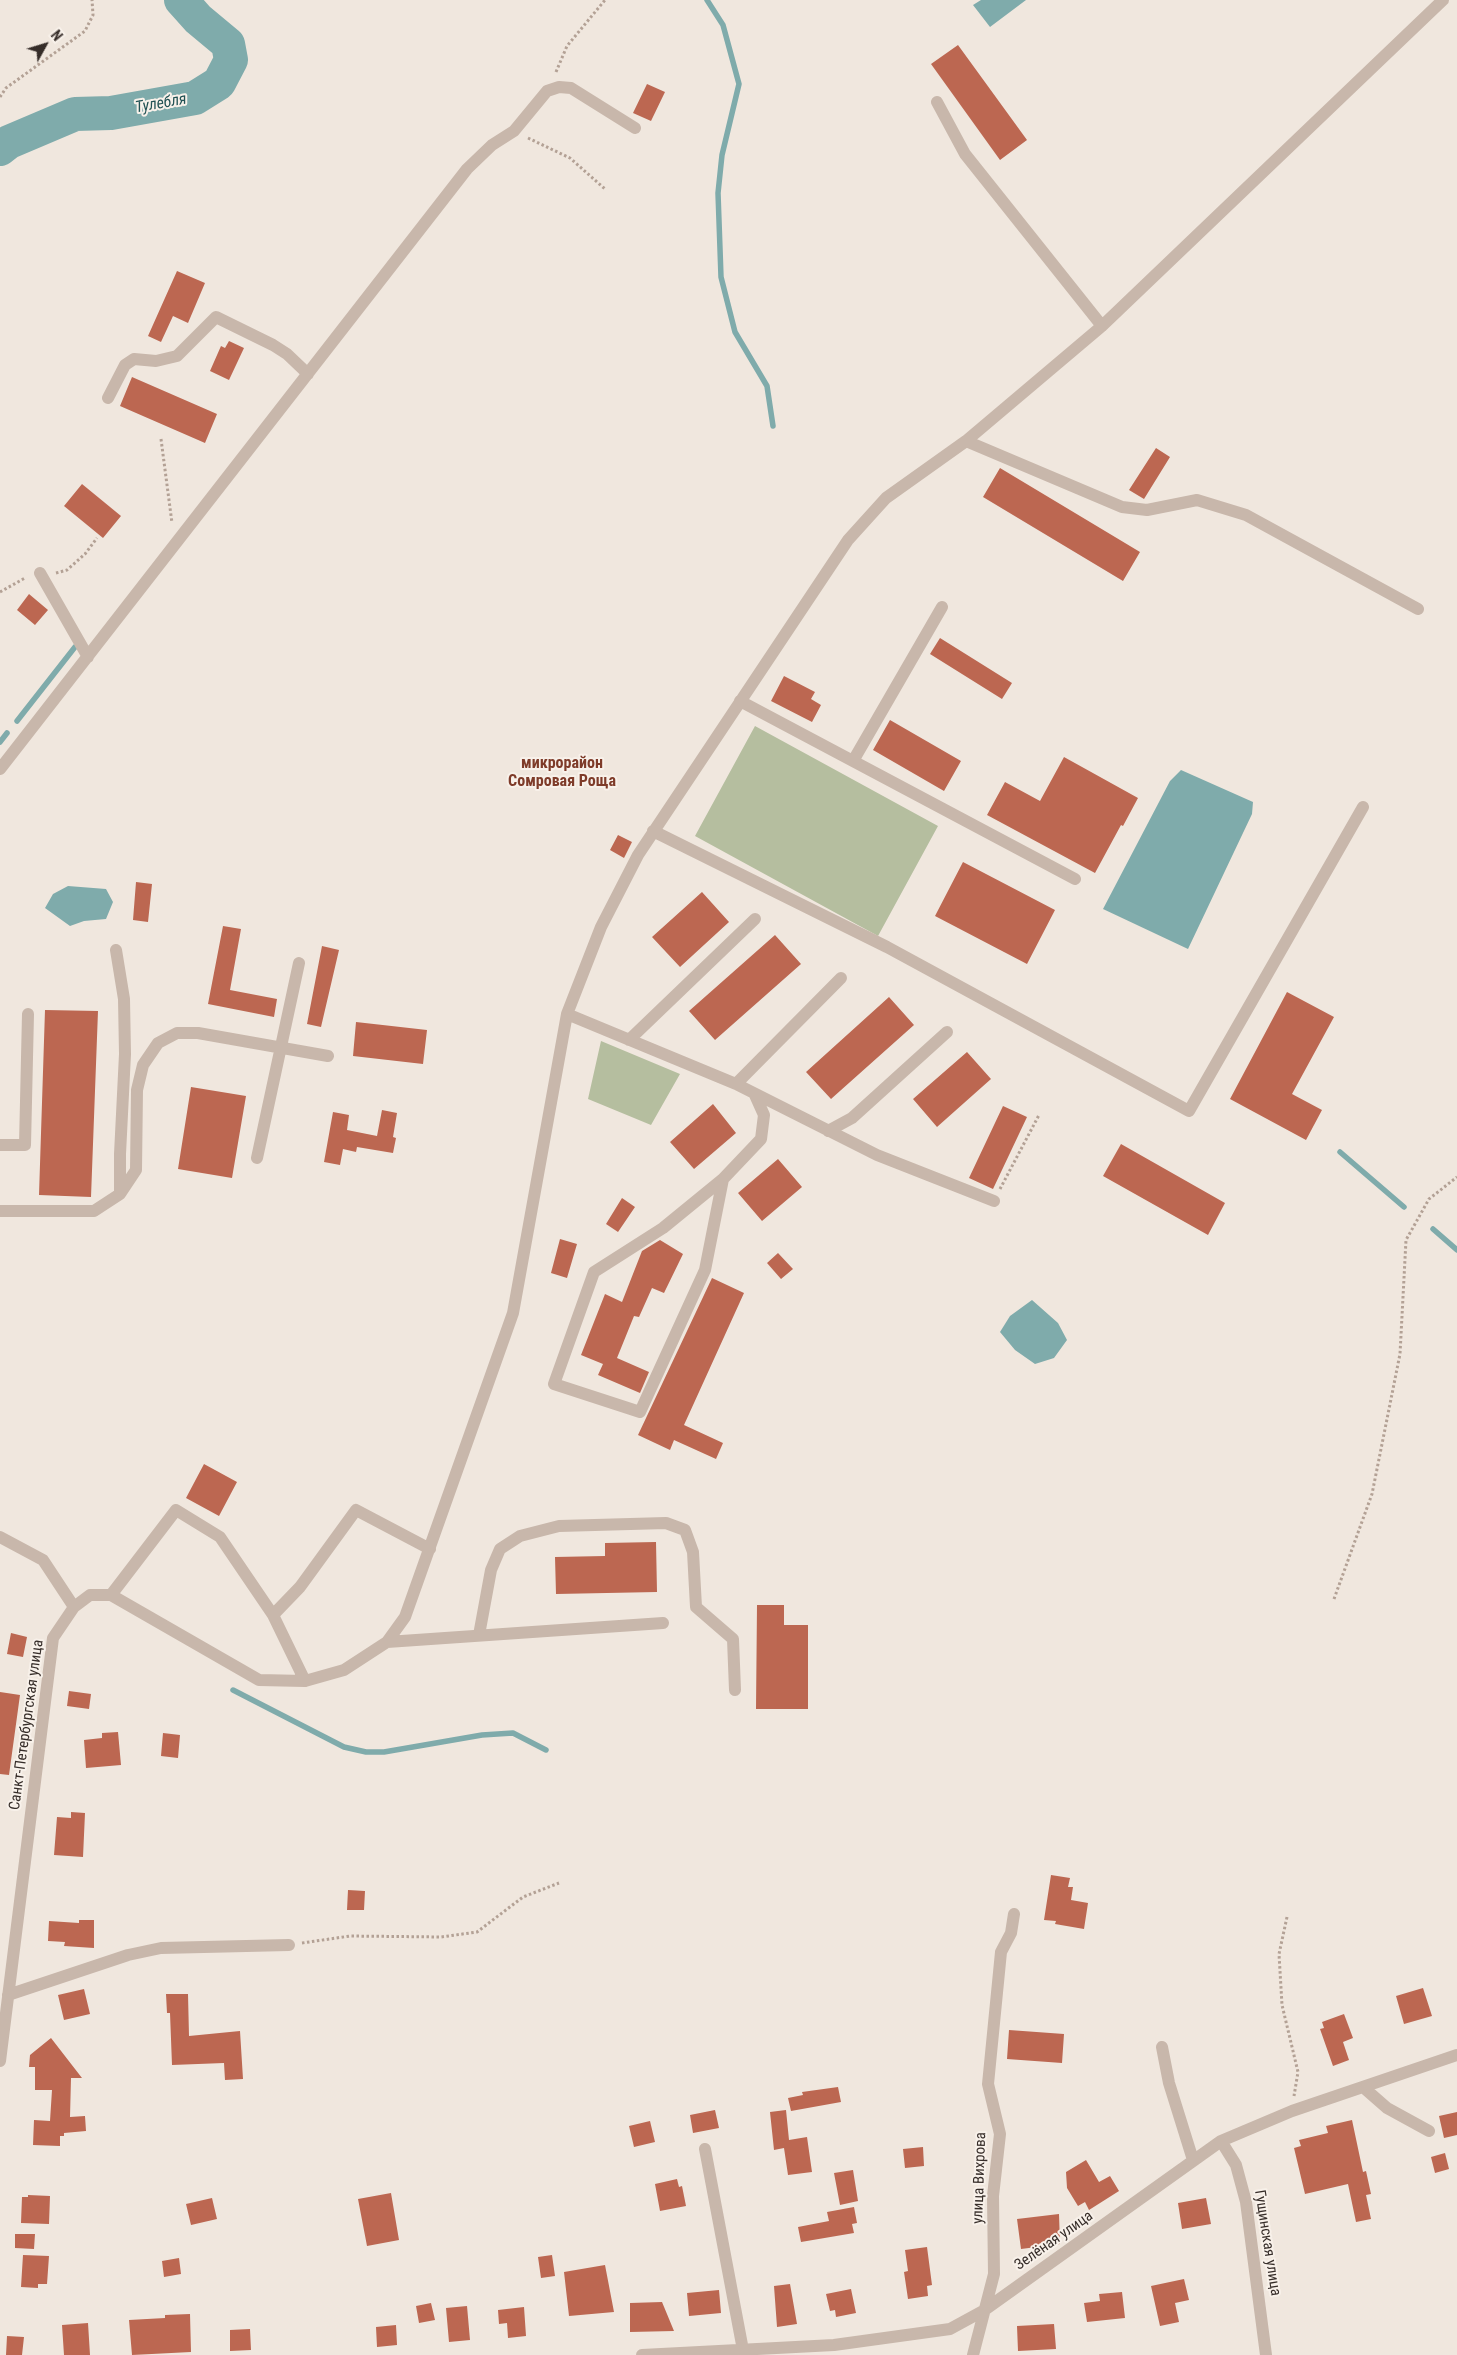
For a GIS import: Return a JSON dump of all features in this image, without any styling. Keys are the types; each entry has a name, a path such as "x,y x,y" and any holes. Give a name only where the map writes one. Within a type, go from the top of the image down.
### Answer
{"street":[{"path":"0,1537 43,1560 74,1607 90,1595 111,1595 259,1680 305,1680 344,1670 388,1642 405,1617 513,1312 568,1014 601,927 638,855 653,831 848,540 886,498 966,440 1102,326 1443,0"},
{"path":"0,770 467,169 492,145 514,131 547,91 560,86 570,88 635,128"},
{"path":"937,102 965,154 1102,326"},
{"path":"108,398 125,365 134,359 156,361 177,356 216,317 273,345 287,354 308,374"},
{"path":"966,440 1122,507 1147,510 1197,500 1246,515 1418,609"},
{"path":"40,573 88,657"},
{"path":"853,761 942,607"},
{"path":"740,701 1075,879"},
{"path":"653,831 887,947 1189,1111 1363,807"},
{"path":"629,1040 755,919"},
{"path":"116,950 124,999 125,1054 120,1194"},
{"path":"257,1158 299,963"},
{"path":"736,1084 841,978"},
{"path":"0,1145 25,1145 28,1014"},
{"path":"568,1014 736,1084 877,1155 994,1201"},
{"path":"828,1131 852,1118 947,1032"},
{"path":"0,1211 94,1211 120,1194 136,1170 137,1090 143,1065 158,1043 177,1033 198,1033 328,1056"},
{"path":"723,1178 705,1270 640,1412 554,1384 594,1272 663,1228 723,1178 761,1139 764,1115 755,1095"},
{"path":"111,1595 176,1510 220,1537 273,1615 305,1680"},
{"path":"273,1615 300,1587 356,1510 430,1549"},
{"path":"478,1635 491,1570 500,1549 520,1536 559,1526 666,1523 685,1530 693,1552 696,1607 733,1639 735,1690"},
{"name":"Санкт-Петербургская улица","path":"0,2061 53,1638 74,1607"},
{"path":"388,1642 663,1624"},
{"name":"улица Вихрова","path":"973,2355 994,2274 993,2196 1000,2134 988,2084 1001,1952 1011,1933 1014,1914"},
{"path":"8,1995 128,1955 161,1948 289,1945"},
{"path":"1162,2047 1169,2083 1193,2160"},
{"name":"Зелёная улица","path":"642,2355 834,2345 950,2329 983,2311 1221,2141 1292,2111 1457,2055"},
{"path":"1363,2087 1387,2108 1429,2131"},
{"name":"Гущинская улица","path":"1221,2141 1236,2165 1246,2202 1266,2355"},
{"path":"705,2149 743,2350"}],"path":[{"path":"0,98 6,88 86,32 93,15 92,0"},
{"path":"547,91 567,46 605,0"},
{"path":"514,131 570,158 605,189"},
{"path":"161,439 172,523 183,535"},
{"path":"0,592 18,580 40,573 53,575 67,570 85,554 97,538"},
{"path":"994,1201 1039,1115"},
{"path":"1334,1599 1372,1494 1380,1457 1400,1354 1406,1240 1429,1199 1457,1177"},
{"path":"289,1945 350,1936 441,1938 477,1932 522,1897 559,1883"},
{"path":"1287,1917 1279,1954 1282,2005 1298,2072 1292,2111"}],"green space":[{"path":"755,726 938,826 878,936 695,836"},
{"path":"601,1041 680,1074 651,1125 588,1099"}],"water":[{"path":"981,0 1026,0 990,27 973,5"},
{"path":"1181,770 1253,802 1252,814 1188,949 1103,909 1170,781"},
{"path":"68,886 106,889 113,902 106,919 84,921 70,926 45,908 53,894"},
{"path":"1032,1300 1058,1323 1067,1340 1054,1358 1035,1364 1015,1350 1000,1332 1010,1316"}],"building":[{"path":"958,45 1027,140 1000,160 931,64"},
{"path":"647,84 665,92 651,121 633,113"},
{"path":"177,271 205,283 188,323 173,316 161,342 148,336"},
{"path":"229,341 244,348 229,380 210,371 221,346 225,348"},
{"path":"132,377 217,414 205,443 120,406"},
{"path":"1156,448 1170,457 1144,499 1129,490"},
{"path":"1000,468 1140,552 1123,581 983,497"},
{"path":"82,484 121,516 103,538 64,506"},
{"path":"29,594 48,610 35,625 17,610"},
{"path":"940,638 1012,683 1002,699 930,654"},
{"path":"784,676 815,692 811,699 821,705 812,722 771,701"},
{"path":"890,720 961,761 944,791 873,750"},
{"path":"1064,757 1138,798 1095,873 987,815 1005,782 1040,801"},
{"path":"618,835 632,842 624,858 610,850"},
{"path":"963,862 1055,910 1027,964 935,916"},
{"path":"136,882 152,884 148,922 133,920"},
{"path":"702,892 729,922 680,967 652,937"},
{"path":"223,926 241,929 230,990 277,999 274,1017 208,1004"},
{"path":"775,935 801,964 715,1040 689,1011"},
{"path":"322,946 339,950 321,1027 307,1024"},
{"path":"1287,992 1334,1017 1292,1094 1322,1110 1306,1140 1230,1099"},
{"path":"889,997 914,1025 831,1099 806,1072"},
{"path":"45,1010 98,1011 91,1197 39,1195"},
{"path":"356,1022 427,1030 423,1064 353,1056"},
{"path":"967,1052 991,1079 937,1127 913,1099"},
{"path":"191,1087 246,1096 232,1178 178,1169"},
{"path":"713,1104 736,1133 694,1169 670,1142"},
{"path":"1003,1106 1027,1117 993,1189 969,1178"},
{"path":"382,1110 397,1113 393,1137 396,1138 393,1153 357,1147 356,1152 343,1149 340,1165 324,1162 333,1112 349,1115 347,1130 377,1136"},
{"path":"1121,1144 1225,1203 1208,1235 1103,1176"},
{"path":"778,1159 802,1187 762,1221 738,1193"},
{"path":"622,1198 635,1207 618,1232 606,1224"},
{"path":"560,1239 577,1244 567,1278 551,1273"},
{"path":"660,1240 683,1254 664,1293 652,1288 639,1317 634,1316 617,1358 649,1372 640,1393 598,1375 603,1364 581,1355 605,1294 622,1302 642,1251"},
{"path":"778,1253 793,1269 781,1279 767,1263"},
{"path":"712,1278 744,1293 684,1425 723,1443 716,1459 674,1440 670,1450 638,1435"},
{"path":"204,1464 237,1482 219,1516 186,1498"},
{"path":"656,1542 657,1592 556,1594 555,1557 605,1556 605,1543"},
{"path":"757,1605 784,1605 784,1625 808,1625 808,1709 756,1709"},
{"path":"11,1633 27,1637 23,1657 7,1654"},
{"path":"69,1691 91,1694 89,1709 67,1706"},
{"path":"0,1692 20,1695 9,1775 0,1774"},
{"path":"118,1732 121,1765 86,1768 84,1740 102,1738 102,1733"},
{"path":"163,1733 180,1735 178,1758 161,1756"},
{"path":"71,1812 85,1813 83,1857 54,1855 57,1817 71,1818"},
{"path":"1051,1875 1070,1878 1068,1887 1073,1887 1071,1900 1088,1903 1084,1929 1055,1924 1056,1921 1044,1920"},
{"path":"348,1890 365,1891 364,1910 347,1910"},
{"path":"79,1920 94,1920 94,1948 64,1946 65,1942 48,1941 49,1921 79,1923"},
{"path":"1423,1988 1432,2016 1404,2024 1396,1996"},
{"path":"84,1989 90,2014 64,2020 58,1995"},
{"path":"166,1994 188,1994 189,2036 240,2031 243,2079 225,2080 224,2063 172,2065 170,2013 167,2013"},
{"path":"1344,2014 1353,2038 1343,2042 1349,2060 1333,2066 1320,2029 1324,2028 1322,2022"},
{"path":"1009,2030 1064,2034 1062,2063 1007,2059"},
{"path":"51,2038 82,2078 71,2078 70,2117 85,2116 86,2131 64,2133 64,2136 60,2136 60,2146 33,2145 34,2120 50,2121 52,2090 35,2090 35,2067 29,2067 30,2055"},
{"path":"838,2087 841,2102 791,2111 788,2098 803,2095 802,2092"},
{"path":"715,2110 719,2128 693,2133 690,2115"},
{"path":"786,2110 789,2140 807,2137 812,2172 788,2175 784,2148 774,2150 770,2112"},
{"path":"1457,2112 1457,2135 1444,2138 1439,2116"},
{"path":"1352,2120 1363,2172 1366,2171 1371,2194 1366,2195 1371,2219 1356,2222 1348,2184 1305,2194 1294,2148 1301,2146 1299,2140 1328,2133 1326,2126"},
{"path":"650,2121 655,2142 634,2147 629,2126"},
{"path":"923,2147 924,2166 905,2168 903,2149"},
{"path":"1445,2153 1449,2169 1435,2173 1431,2157"},
{"path":"1086,2160 1099,2182 1110,2176 1119,2191 1089,2210 1085,2202 1078,2206 1067,2188 1066,2172"},
{"path":"853,2170 858,2201 840,2205 834,2173"},
{"path":"677,2179 679,2187 682,2186 686,2206 660,2211 655,2184"},
{"path":"391,2193 399,2240 367,2246 358,2199"},
{"path":"28,2195 50,2196 49,2224 21,2223 22,2197 28,2197"},
{"path":"212,2198 217,2219 191,2225 186,2204"},
{"path":"1206,2198 1211,2224 1182,2229 1178,2203"},
{"path":"854,2207 857,2223 852,2224 854,2233 801,2242 798,2227 829,2221 827,2212"},
{"path":"1059,2214 1060,2244 1021,2249 1017,2219"},
{"path":"15,2234 35,2234 34,2249 15,2248"},
{"path":"927,2247 932,2285 927,2286 928,2296 908,2299 904,2272 908,2271 905,2250"},
{"path":"23,2255 49,2256 47,2284 38,2284 38,2288 21,2287"},
{"path":"552,2255 555,2276 541,2278 538,2257"},
{"path":"179,2258 181,2274 164,2277 162,2261"},
{"path":"605,2265 614,2312 569,2316 564,2272"},
{"path":"1184,2279 1189,2300 1175,2303 1179,2322 1160,2326 1151,2286"},
{"path":"790,2284 797,2324 777,2327 774,2286"},
{"path":"851,2289 856,2313 836,2317 835,2310 830,2311 826,2294"},
{"path":"719,2290 721,2313 689,2316 687,2293"},
{"path":"1122,2292 1125,2318 1087,2322 1084,2303 1100,2301 1099,2294"},
{"path":"662,2302 674,2331 630,2332 630,2303"},
{"path":"431,2303 435,2320 419,2323 416,2306"},
{"path":"467,2306 470,2340 449,2342 446,2308"},
{"path":"524,2307 526,2336 508,2338 507,2323 499,2324 498,2310"},
{"path":"190,2314 191,2352 132,2355 129,2320 165,2318 165,2315"},
{"path":"88,2323 90,2355 64,2355 62,2325"},
{"path":"1054,2324 1056,2349 1018,2351 1017,2326"},
{"path":"396,2325 397,2345 377,2347 376,2327"},
{"path":"250,2329 251,2350 230,2351 230,2330"},
{"path":"7,2336 24,2337 22,2355 6,2355"}],"waterway":[{"name":"Тулебля","path":"0,149 9,142 75,114 111,113 195,98 219,83 231,60 228,44 198,19 181,0"},
{"path":"707,0 723,25 739,84 722,155 718,193 721,277 735,332 767,386 773,426"},
{"path":"17,721 75,647"},
{"path":"0,742 7,733"},
{"path":"1340,1152 1404,1207"},
{"path":"1433,1229 1457,1250"},
{"path":"233,1690 344,1747 366,1752 384,1752 482,1735 513,1733 546,1750"}],"district":[{"name":"микрорайон Сомровая Роща","path":"562,773"}]}
